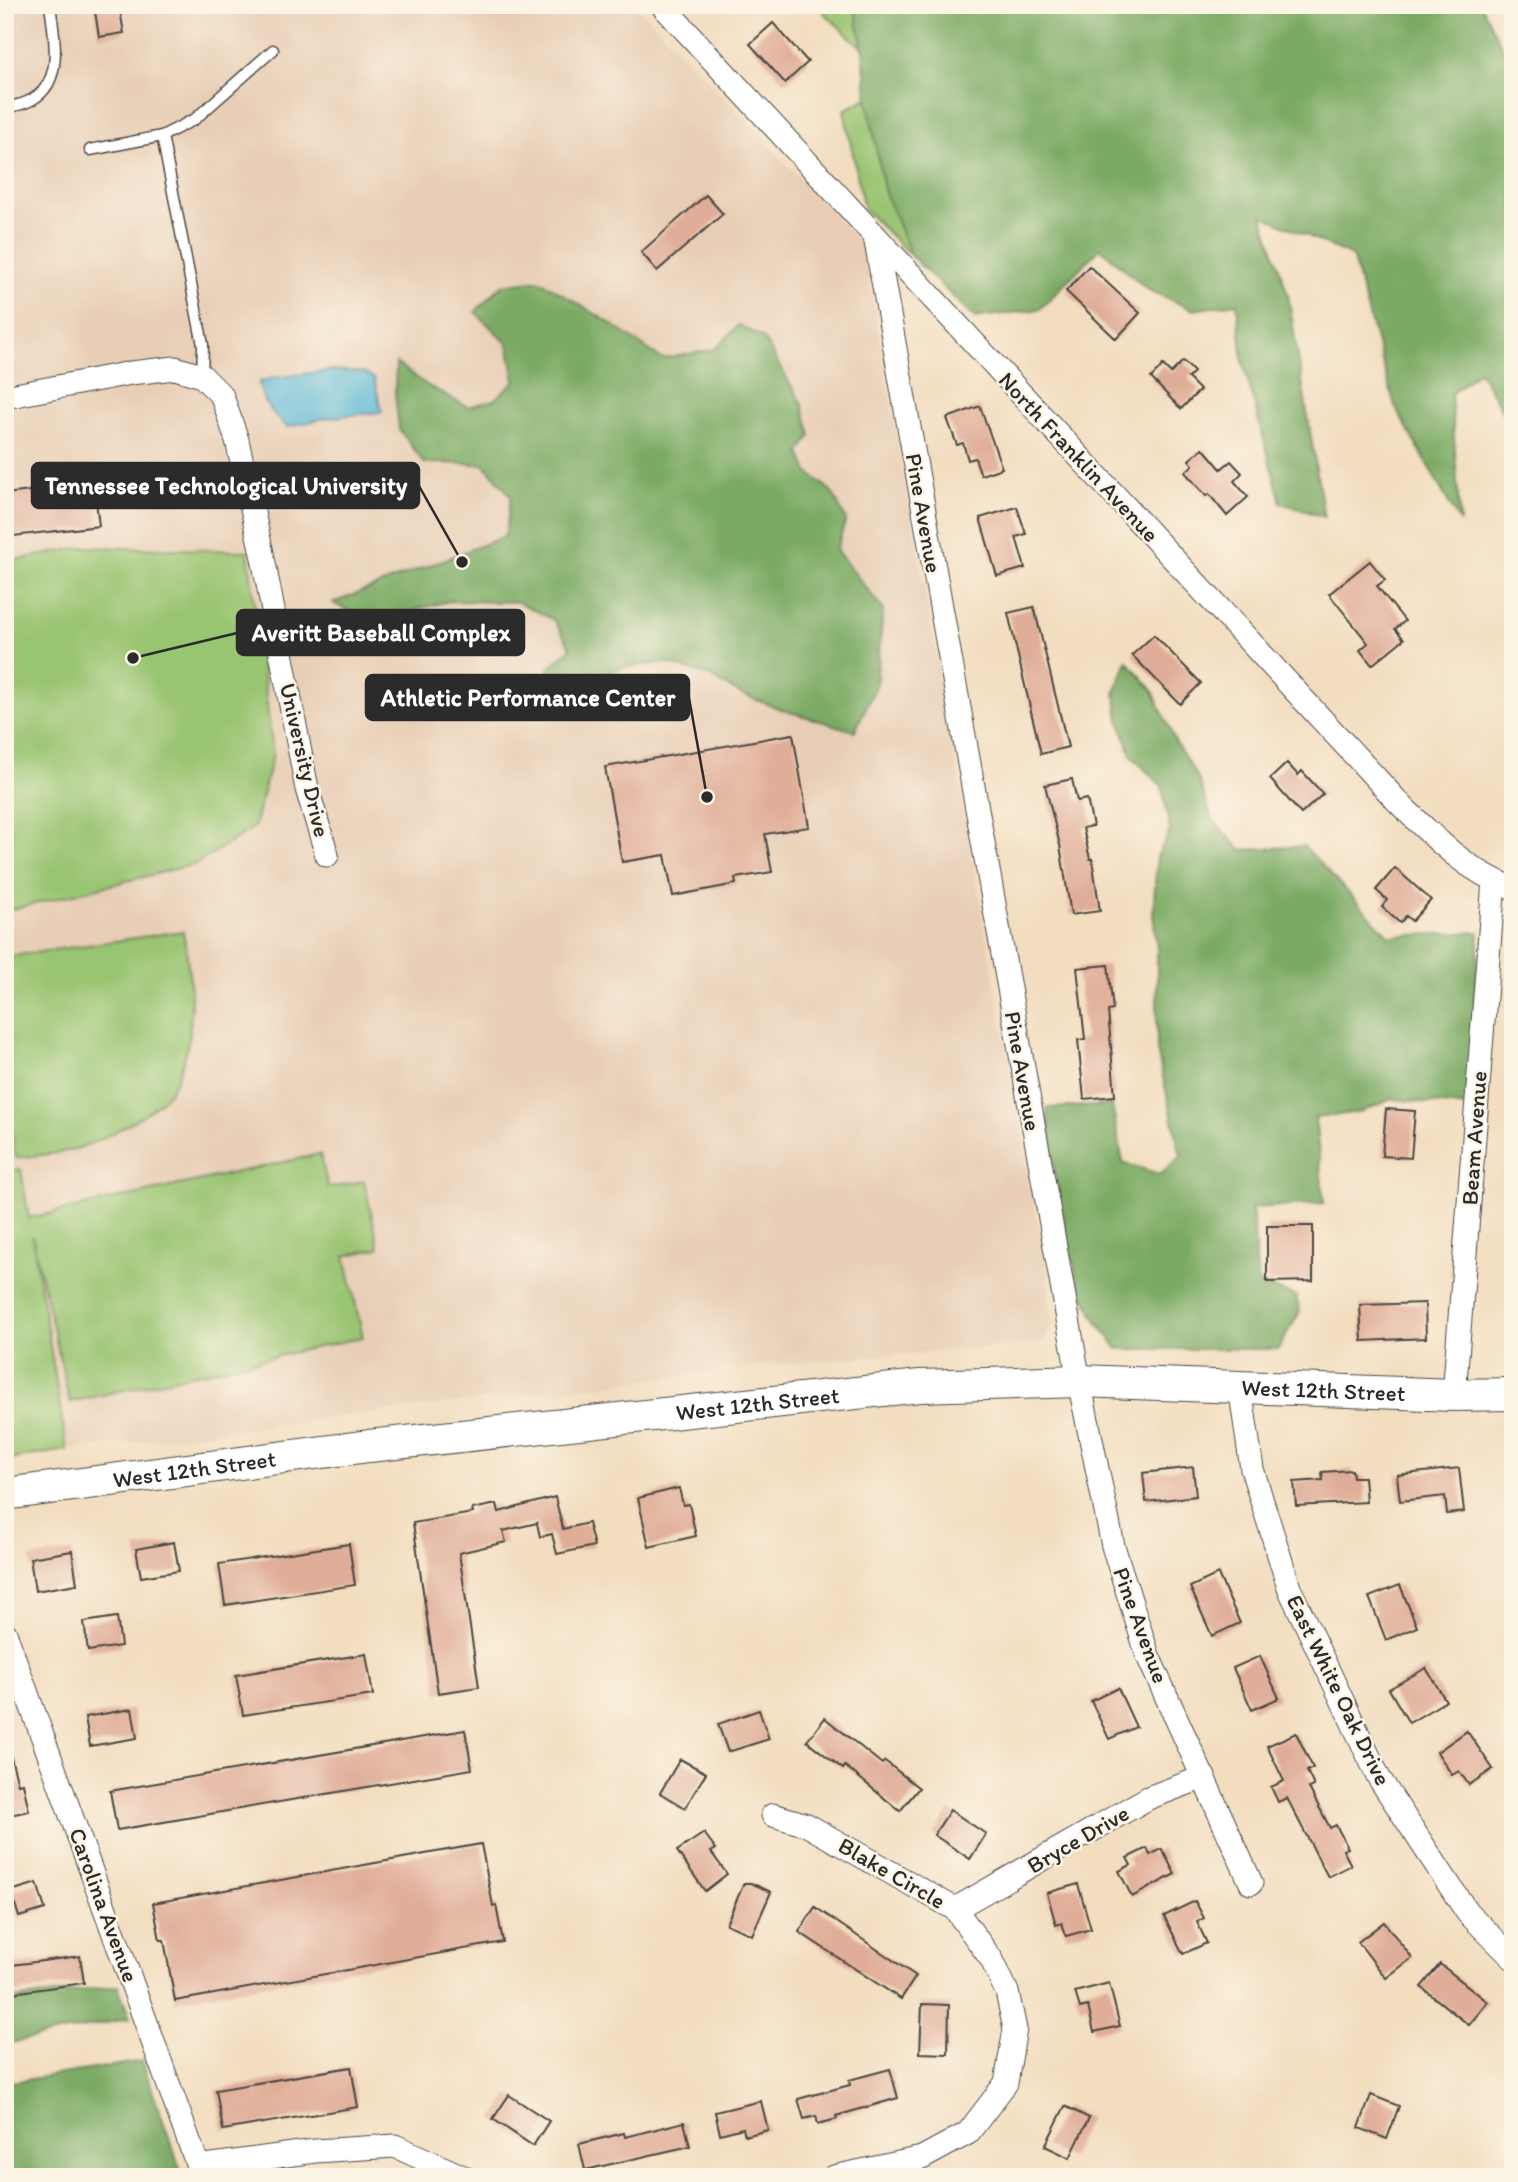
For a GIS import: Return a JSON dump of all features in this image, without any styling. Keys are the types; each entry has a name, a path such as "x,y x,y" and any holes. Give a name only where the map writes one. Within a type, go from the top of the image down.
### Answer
{"main road":[{"name":"West 12th Street","path":"5,1494 369,1446 920,1385 1079,1381 1454,1395 1513,1394"}],"street":[{"name":"North Franklin Avenue","path":"662,5 1398,802 1440,844 1503,885"},
{"name":"Pine Avenue","path":"875,236 1079,1381 1117,1559 1148,1656 1251,1883"},
{"path":"5,397 131,373 175,368 202,376"},
{"name":"University Drive","path":"202,376 222,396 237,440 263,558 307,789 327,855"},
{"name":"Beam Avenue","path":"1454,1395 1503,885"},
{"name":"East White Oak Drive","path":"1240,1387 1252,1469 1290,1590 1380,1778 1467,1912 1513,1958"},
{"name":"Carolina Avenue","path":"5,1633 200,2172"},
{"name":"Bryce Drive","path":"955,1909 1148,1798 1205,1777"},
{"name":"Blake Circle","path":"773,1815 807,1825 955,1909 992,1960 1007,1992 1016,2029 1006,2083 968,2133 922,2158 834,2177"},
{"path":"200,2172 315,2151 395,2147 463,2177"}],"lane":[{"path":"5,108 29,102 43,90 53,74 55,45 50,5"},
{"path":"90,150 162,136 195,120 273,50"},
{"path":"162,136 203,345 202,376"}],"shaded area":[{"path":"5,5 636,5 863,245 1049,1286 1052,1323 1043,1343 768,1365 67,1450 5,1460"}],"green space":[{"path":"821,5 854,5 863,49 822,11"},
{"path":"854,5 1481,5 1507,57 1513,87 1513,430 1479,371 1451,394 1460,523 1395,406 1352,256 1262,215 1288,295 1324,517 1281,503 1243,363 1237,303 1194,310 1148,290 1100,248 1040,309 975,318 911,256 884,190"},
{"path":"867,98 884,190 911,256 864,209 844,110"},
{"path":"539,280 607,321 662,359 715,349 739,325 763,338 802,404 811,435 800,452 808,472 832,492 846,520 836,550 883,609 876,686 855,731 783,710 741,694 707,675 667,663 624,667 565,689 536,693 549,668 571,648 554,620 518,602 449,601 369,622 333,603 505,536 511,496 484,464 424,463 399,429 395,393 396,363 428,386 468,407 494,400 515,381 508,344 475,312 502,285"},
{"path":"84,547 248,551 273,754 254,827 196,864 5,911 5,562"},
{"path":"1127,661 1152,689 1176,743 1198,778 1212,819 1241,850 1304,846 1389,936 1479,932 1469,1107 1392,1099 1360,1112 1315,1118 1324,1203 1252,1208 1258,1283 1296,1296 1300,1312 1278,1349 1118,1349 1096,1320 1078,1284 1058,1197 1047,1108 1112,1105 1123,1163 1160,1174 1181,1156 1157,1051 1157,948 1153,914 1157,857 1170,831 1162,786 1132,757 1119,720 1115,692"},
{"path":"183,931 191,991 190,1031 181,1070 168,1094 139,1118 95,1142 68,1151 16,1158 5,1098 5,957"},
{"path":"320,1154 328,1188 364,1181 379,1248 345,1256 363,1337 70,1402 32,1236 67,1450 5,1460 5,1171 21,1169 29,1218"},
{"path":"118,1986 130,2018 5,2044 5,2000"},
{"path":"142,2061 183,2177 5,2177 5,2083"}],"water":[{"path":"333,370 364,373 374,378 382,412 326,418 287,427 268,407 259,382 273,378"}],"building":[{"path":"94,5 119,5 124,33 99,37"},
{"path":"773,23 808,62 785,83 750,44"},
{"path":"706,195 723,214 657,271 641,252"},
{"path":"1089,266 1140,313 1116,339 1066,291"},
{"path":"1183,361 1194,372 1188,378 1200,390 1181,409 1151,378 1163,365 1171,373"},
{"path":"980,406 1002,468 981,475 975,458 968,460 963,443 957,445 947,418"},
{"path":"1203,448 1221,469 1231,461 1242,473 1234,481 1248,497 1227,516 1209,494 1206,496 1185,472 1193,465 1189,460"},
{"path":"94,484 99,526 5,537 5,494"},
{"path":"1017,507 1026,534 1016,537 1025,568 997,576 980,518"},
{"path":"1370,561 1385,580 1377,586 1405,621 1395,629 1404,639 1372,665 1360,650 1368,643 1329,594"},
{"path":"1034,607 1068,747 1041,754 1008,613"},
{"path":"1154,635 1201,683 1180,704 1132,655"},
{"path":"793,734 809,827 765,834 772,872 735,878 736,884 673,896 665,855 622,862 605,767"},
{"path":"1287,763 1298,775 1302,771 1323,794 1301,814 1270,779"},
{"path":"1072,779 1077,801 1087,799 1093,826 1083,828 1092,859 1100,911 1071,915 1060,845 1045,785"},
{"path":"1395,868 1431,900 1412,921 1406,916 1400,923 1382,907 1387,900 1376,890"},
{"path":"1108,965 1113,1010 1108,1011 1115,1096 1084,1099 1078,1040 1085,1039 1077,968"},
{"path":"1386,1109 1415,1111 1411,1158 1382,1156"},
{"path":"1267,1226 1313,1226 1313,1281 1267,1282"},
{"path":"1425,1303 1426,1338 1362,1341 1360,1305"},
{"path":"1193,1467 1196,1496 1146,1502 1143,1473"},
{"path":"1459,1468 1464,1512 1447,1514 1445,1496 1400,1501 1397,1475"},
{"path":"1352,1470 1353,1477 1364,1477 1366,1502 1296,1506 1294,1482 1323,1480 1322,1472"},
{"path":"679,1488 683,1505 689,1504 696,1536 649,1547 638,1498"},
{"path":"555,1497 563,1529 588,1523 594,1546 557,1554 552,1534 540,1537 537,1523 503,1531 506,1542 459,1553 479,1687 438,1693 413,1523 473,1513 472,1509 497,1504 499,1512"},
{"path":"174,1542 179,1571 141,1577 136,1549"},
{"path":"349,1544 355,1585 225,1605 219,1564"},
{"path":"72,1551 77,1584 35,1591 30,1558"},
{"path":"1218,1574 1240,1623 1212,1636 1190,1587"},
{"path":"1400,1585 1417,1627 1386,1640 1369,1597"},
{"path":"117,1617 121,1646 88,1651 84,1622"},
{"path":"366,1654 373,1695 243,1715 236,1675"},
{"path":"1260,1656 1279,1698 1252,1710 1233,1668"},
{"path":"1426,1668 1446,1701 1409,1723 1389,1689"},
{"path":"1118,1688 1136,1727 1109,1739 1091,1701"},
{"path":"132,1709 137,1738 90,1746 85,1717"},
{"path":"759,1710 769,1739 728,1752 718,1724"},
{"path":"825,1718 882,1764 885,1761 919,1788 900,1811 845,1766 843,1769 807,1741"},
{"path":"465,1730 472,1769 117,1830 110,1791"},
{"path":"1467,1731 1493,1769 1469,1785 1459,1771 1452,1775 1437,1752"},
{"path":"1296,1733 1313,1768 1307,1771 1314,1786 1309,1788 1330,1828 1336,1825 1348,1848 1343,1850 1351,1865 1328,1877 1287,1798 1278,1802 1271,1787 1284,1781 1267,1746"},
{"path":"10,1754 18,1784 23,1783 29,1811 5,1816 5,1755"},
{"path":"680,1759 706,1773 685,1808 660,1793"},
{"path":"950,1810 986,1834 970,1859 934,1835"},
{"path":"704,1833 716,1849 711,1852 727,1874 705,1891 677,1851"},
{"path":"481,1844 503,1942 175,2001 164,1940 160,1940 153,1903"},
{"path":"1147,1848 1150,1855 1162,1849 1175,1874 1132,1897 1119,1871 1131,1865 1127,1858"},
{"path":"37,1883 45,1909 19,1917 11,1891"},
{"path":"744,1883 751,1883 771,1892 752,1935 726,1924"},
{"path":"1078,1884 1091,1929 1066,1936 1062,1923 1056,1925 1047,1893"},
{"path":"1195,1901 1204,1918 1197,1922 1207,1943 1183,1954 1164,1916"},
{"path":"815,1907 916,1976 901,1999 799,1932"},
{"path":"1384,1922 1412,1958 1386,1978 1358,1942"},
{"path":"80,1956 84,1983 5,1994 5,1966"},
{"path":"1440,1964 1488,2002 1469,2025 1421,1987"},
{"path":"1109,1983 1120,2026 1094,2032 1088,2006 1080,2008 1075,1992"},
{"path":"922,2004 949,2005 948,2054 920,2053"},
{"path":"351,2067 358,2107 223,2130 216,2090"},
{"path":"890,2069 898,2098 818,2124 816,2116 804,2119 798,2099 850,2085 849,2080"},
{"path":"509,2095 549,2121 533,2146 493,2119"},
{"path":"1371,2095 1399,2106 1387,2139 1359,2128"},
{"path":"761,2101 768,2130 745,2136 743,2128 720,2134 715,2112"},
{"path":"1065,2106 1089,2118 1070,2158 1045,2146"},
{"path":"684,2122 690,2146 585,2170 579,2144 624,2133 625,2137"}],"place":[{"name":"Tennessee Technological University","path":"462,562"},
{"name":"Averitt Baseball Complex","path":"133,658"},
{"name":"Athletic Performance Center","path":"707,797"}]}
